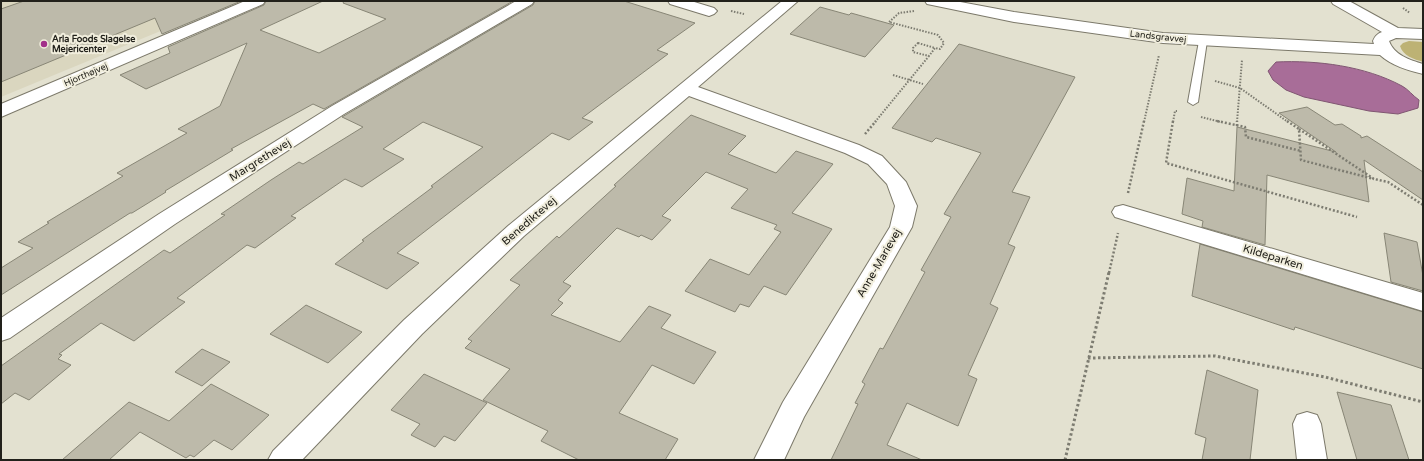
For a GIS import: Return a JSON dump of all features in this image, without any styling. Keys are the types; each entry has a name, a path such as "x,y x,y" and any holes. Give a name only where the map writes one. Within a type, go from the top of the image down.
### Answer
{"street":[{"name":"Hjorthøjvej","path":"1,111 258,1"},
{"name":"Margrethevej","path":"1,331 167,219 332,115 527,1"},
{"path":"675,1 709,11"},
{"name":"Benediktevej","path":"283,460 414,327 516,231 791,1"},
{"name":"Landsgravvej","path":"932,1 1014,17 1163,38 1386,50"},
{"path":"1338,1 1395,33"},
{"path":"1423,34 1395,33 1383,37 1381,41 1386,50 1401,61 1423,69"},
{"name":"Anne-Marievej","path":"686,90 852,150 875,160 896,182 906,206 901,228 793,410 769,460"},
{"name":"Kildeparken","path":"1123,212 1423,302"},
{"path":"1307,424 1312,460"}],"lane":[{"path":"1193,102 1204,41"}],"path":[{"path":"709,11 722,8 768,20"},
{"path":"894,18 890,22 938,35 944,43 940,49 918,43 913,48 913,52 929,56"},
{"path":"1064,460 1163,38"},
{"path":"1237,126 1243,43"},
{"path":"852,150 935,48"},
{"path":"893,75 923,84"},
{"path":"1197,77 1240,88 1374,178"},
{"path":"1180,112 1175,111 1166,163 1357,217"},
{"path":"1198,116 1245,128 1246,137 1301,151"},
{"path":"1299,129 1301,160 1388,182 1423,206"},
{"path":"1088,358 1214,356 1325,377 1423,402"}],"shaded area":[{"name":"Arla Foods Slagelse Mejericenter","path":"1,1 233,1 1,97"},
{"path":"1409,41 1423,42 1423,62 1409,57 1401,49 1400,46 1403,43"},
{"path":"1276,62 1324,63 1357,69 1388,79 1402,86 1419,100 1418,108 1398,114 1369,111 1304,97 1286,90 1273,80 1268,71"}],"building":[{"name":"Arla Foods Slagelse Mejericenter","path":"24,1 241,1 162,34 155,18 1,82 1,9"},
{"path":"266,1 323,1 260,30 319,53 386,19 343,3 344,1 513,1 324,109 313,104 231,149 233,150 165,191 166,192 130,213 1,295 1,268 33,248 18,242 49,223 47,222 123,176 117,173 187,133 178,129 220,106 247,43 146,89 120,75 170,53 168,47 264,5"},
{"path":"535,1 624,1 695,23 657,50 668,54 582,118 593,122 569,140 552,133 397,253 419,263 387,289 335,264 364,241 362,240 433,187 431,186 483,147 423,122 383,149 404,159 362,187 345,179 291,216 296,218 255,248 247,245 177,298 185,302 134,341 101,323 59,354 62,355 58,359 71,365 29,400 15,393 1,404 1,366 164,250 170,253 225,215 221,214 271,180 299,162 303,164 363,127 342,117 533,5"},
{"path":"820,7 849,15 851,13 894,25 865,57 790,34"},
{"path":"959,44 1075,77 1012,192 1030,197 1008,244 1015,247 990,304 998,308 968,375 977,379 958,426 907,403 887,445 922,460 831,460 858,404 855,403 865,384 862,382 880,348 883,349 925,272 921,270 951,217 944,214 981,153 936,138 932,142 892,128"},
{"path":"1307,107 1335,125 1342,124 1361,136 1361,138 1367,136 1423,172 1423,200 1364,160 1369,202 1267,175 1265,245 1202,227 1203,221 1182,214 1187,178 1234,191 1237,127 1336,152 1279,113"},
{"path":"691,115 746,136 728,154 776,173 796,151 833,164 792,213 832,229 786,295 764,286 749,307 740,304 735,312 685,291 710,259 749,275 781,232 774,229 777,225 731,208 748,189 706,172 662,216 671,220 652,240 641,235 639,237 617,228 563,282 571,286 558,300 563,303 551,315 620,342 649,306 671,315 661,328 716,352 694,384 652,365 619,413 678,439 665,460 579,460 541,441 548,431 483,400 510,369 465,348 472,341 468,339 520,285 510,280 557,236 559,238 616,186 614,185"},
{"path":"1384,233 1417,242 1423,276 1423,291 1391,282"},
{"path":"1200,244 1423,312 1423,369 1295,327 1294,330 1192,296"},
{"path":"306,305 362,332 328,363 270,334"},
{"path":"202,349 230,362 202,386 175,372"},
{"path":"1207,370 1258,390 1250,460 1202,460 1206,438 1195,434"},
{"path":"424,374 487,403 455,441 444,436 435,447 411,435 420,424 391,410"},
{"path":"211,384 269,415 232,450 214,440 194,457 190,455 186,458 140,432 109,460 62,460 129,402 169,421"},
{"path":"1337,392 1391,405 1409,460 1357,460"}],"place":[{"name":"Arla Foods Slagelse Mejericenter","path":"44,44"}]}
